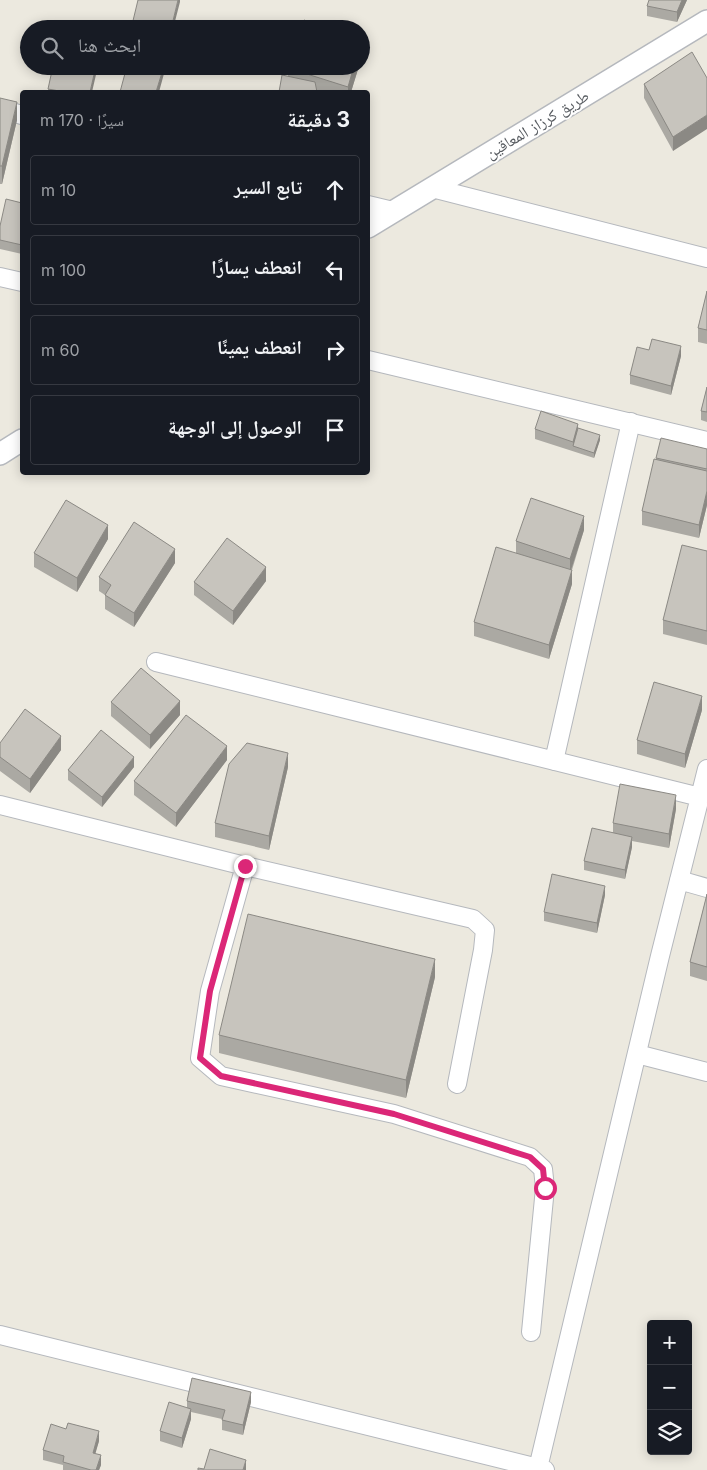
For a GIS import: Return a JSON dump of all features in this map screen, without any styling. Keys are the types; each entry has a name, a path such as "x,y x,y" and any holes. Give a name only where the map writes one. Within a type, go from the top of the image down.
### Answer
{"street":[{"name":"طريق كرزاز المعاقين","path":"370,226 707,21"},
{"path":"0,109 20,114"},
{"path":"432,188 707,258"},
{"path":"370,205 393,211"},
{"path":"0,277 20,282"},
{"path":"370,360 707,441"},
{"path":"554,761 632,422"},
{"path":"0,454 20,441"},
{"path":"156,662 700,797"},
{"path":"0,1335 541,1470 637,1054 707,769"},
{"path":"0,805 245,866 473,919 485,930 483,950 457,1084"},
{"path":"245,866 210,991 200,1058 221,1076 394,1114 530,1157 543,1169 545,1188 531,1332"},
{"path":"679,880 707,888"},
{"path":"637,1054 707,1072"}],"building":[{"path":"138,0 178,0 173,20 133,20"},
{"path":"649,0 682,0 677,12 647,6"},
{"path":"692,52 707,78 707,115 673,137 644,84"},
{"path":"51,75 94,75 90,90 48,89"},
{"path":"125,75 161,75 157,90 121,90"},
{"path":"282,75 315,82 317,90 279,90"},
{"path":"310,75 351,75 348,87"},
{"path":"0,98 17,102 2,166 0,166"},
{"path":"6,199 20,202 20,245 0,240 0,226"},
{"path":"707,291 707,330 698,328"},
{"path":"652,339 681,346 671,386 630,375 637,347 649,350"},
{"path":"707,387 707,412 701,411"},
{"path":"541,411 578,424 573,442 535,429"},
{"path":"578,428 600,435 594,453 573,446"},
{"path":"661,438 707,449 707,469 656,458"},
{"path":"654,459 707,471 707,491 699,525 642,511"},
{"path":"531,498 584,516 570,559 516,541"},
{"path":"66,500 108,525 77,578 34,553"},
{"path":"134,522 175,549 134,613 105,595 111,585 99,577"},
{"path":"227,538 266,567 233,611 194,582"},
{"path":"682,545 707,551 707,631 663,620"},
{"path":"496,547 572,570 549,645 474,622"},
{"path":"141,668 180,701 150,735 111,702"},
{"path":"654,682 702,696 685,754 637,740"},
{"path":"25,709 61,736 30,779 0,757 0,743"},
{"path":"186,715 227,746 176,813 134,781"},
{"path":"101,730 134,757 102,797 68,770"},
{"path":"247,743 288,753 269,836 215,823 229,764"},
{"path":"620,784 676,795 669,834 613,823"},
{"path":"592,828 632,837 625,870 584,861"},
{"path":"552,874 605,886 597,923 544,912"},
{"path":"707,894 707,967 690,962"},
{"path":"248,914 435,959 406,1080 219,1035"},
{"path":"192,1378 251,1392 243,1425 222,1420 225,1410 187,1401"},
{"path":"169,1402 191,1409 182,1438 160,1431"},
{"path":"68,1423 99,1431 93,1453 101,1455 96,1470 63,1462 64,1456 43,1450 51,1424 66,1429"},
{"path":"210,1449 246,1460 243,1470 198,1470 198,1468 204,1469"}],"route":[{"path":"245,866 210,991 200,1058 221,1076 394,1114 530,1157 543,1169 545,1188"}]}
